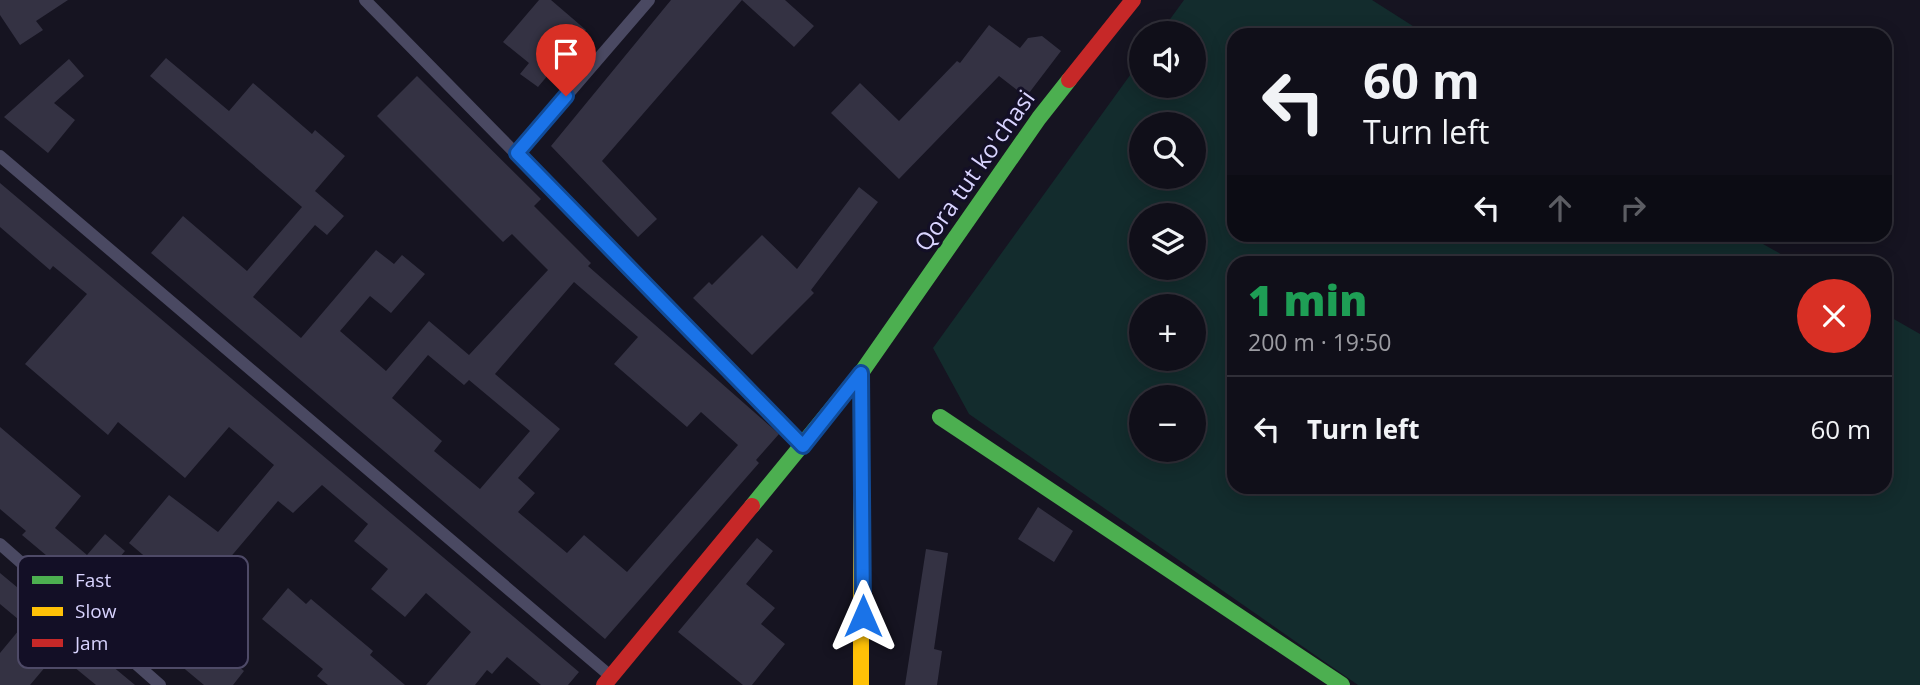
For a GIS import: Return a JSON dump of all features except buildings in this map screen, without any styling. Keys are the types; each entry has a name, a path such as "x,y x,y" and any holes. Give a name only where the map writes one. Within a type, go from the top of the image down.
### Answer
{"street":[{"name":"Qora tut ko'chasi","path":"608,681 861,373 1039,118 1133,0"},
{"path":"861,373 861,685"},
{"path":"940,416 1342,685"}],"lane":[{"path":"365,0 803,446"},
{"path":"517,153 649,0"},
{"path":"0,156 608,681"},
{"path":"0,544 18,560"},
{"path":"141,668 160,685"}],"green space":[{"path":"1184,0 1372,0 1416,28 1227,28 1227,242 1759,242 1784,256 1227,256 1227,494 1892,494 1892,318 1920,334 1920,685 1358,685 969,414 933,348 1129,77 1129,98 1206,98 1206,21 1169,21"}],"traffic: fast":[{"path":"752,506 861,373 1039,118 1069,80"},
{"path":"940,417 1342,685"}],"traffic: slow":[{"path":"861,373 861,685"}],"traffic: jam":[{"path":"1069,80 1133,0"},
{"path":"604,685 752,506"}],"route":[{"path":"566,96 517,153 803,446 861,373 863,616"}]}
